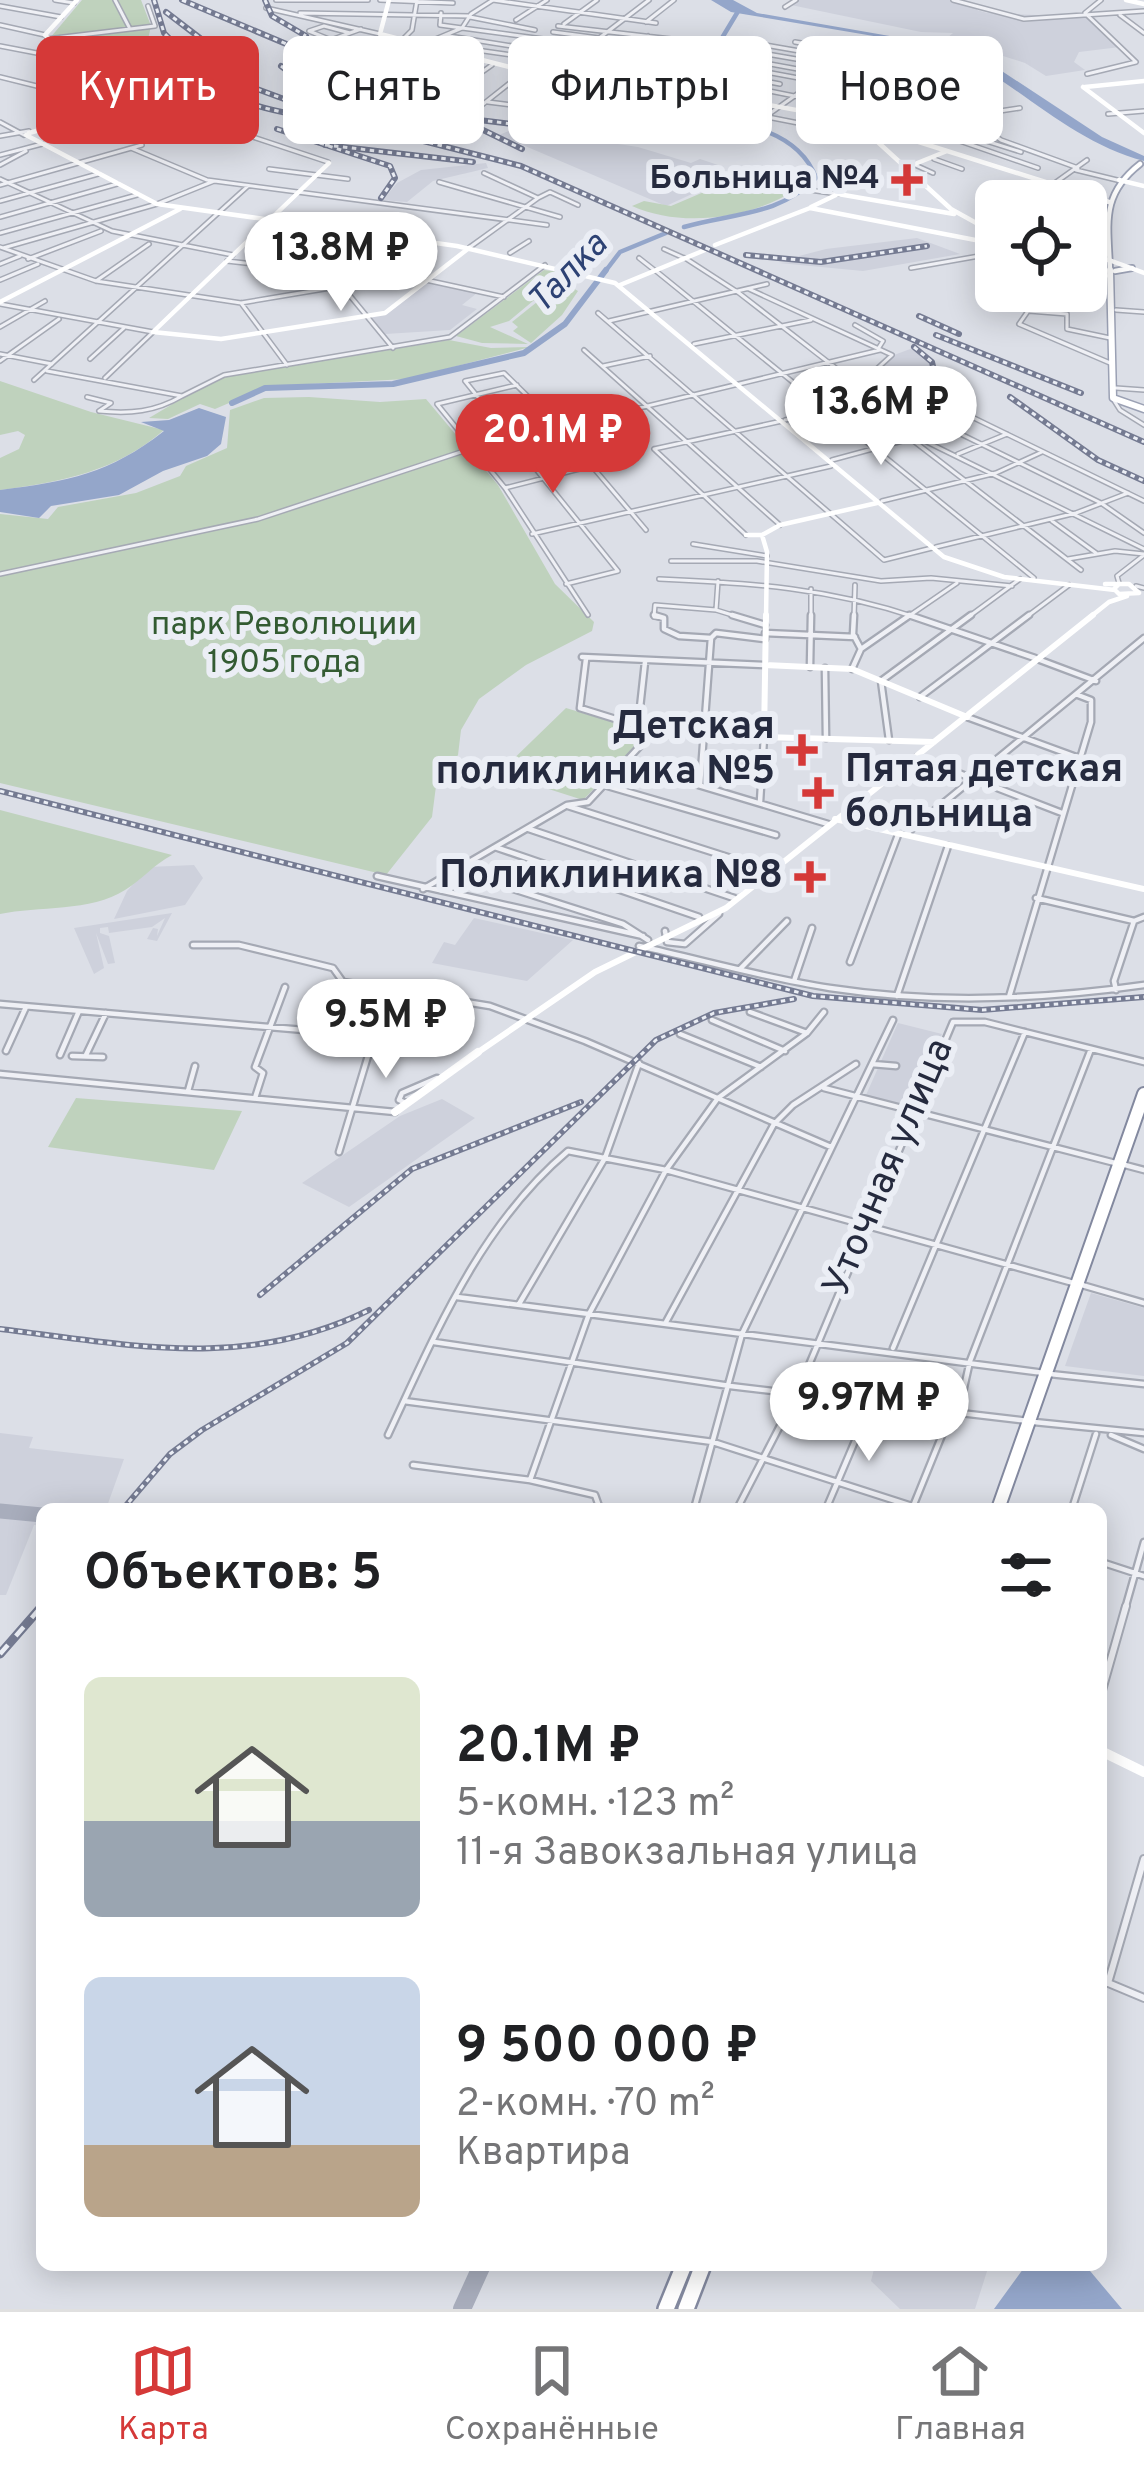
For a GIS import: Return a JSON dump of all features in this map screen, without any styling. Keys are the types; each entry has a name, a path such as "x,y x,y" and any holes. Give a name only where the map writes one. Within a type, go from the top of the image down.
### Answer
{"highway":[{"path":"1003,1503 1144,1094"},
{"path":"1122,1165 1144,1112"},
{"path":"666,2309 682,2271"},
{"path":"686,2309 701,2271"}],"main road":[{"path":"385,0 380,34 386,36"},
{"path":"1131,0 1144,6"},
{"path":"47,36 76,2"},
{"path":"484,63 508,68"},
{"path":"1144,81 1084,87 1144,132"},
{"path":"772,105 796,109"},
{"path":"24,134 36,131"},
{"path":"24,134 157,204 384,233"},
{"path":"879,144 951,209 975,223"},
{"path":"926,144 1036,180"},
{"path":"905,168 947,151"},
{"path":"153,332 329,163"},
{"path":"1112,222 1109,202 1122,181 1142,165"},
{"path":"1122,181 1144,186"},
{"path":"1122,181 1112,222 1113,363 1122,402"},
{"path":"716,245 838,194 961,215"},
{"path":"0,303 181,208"},
{"path":"810,208 975,241"},
{"path":"731,239 812,209 931,231"},
{"path":"270,219 470,248 621,284 934,547 961,563 1020,578 1141,591"},
{"path":"153,332 221,339 385,313 470,248"},
{"path":"621,284 704,250"},
{"path":"1107,263 1144,272"},
{"path":"1112,265 1144,272"},
{"path":"1113,297 1113,339"},
{"path":"1113,363 1122,402"},
{"path":"1122,402 1144,408"},
{"path":"746,535 763,535 780,525 880,502"},
{"path":"763,535 764,737 933,742"},
{"path":"1020,578 1070,583"},
{"path":"1117,587 1128,596"},
{"path":"1036,659 1117,587"},
{"path":"713,913 1109,602 1141,591"},
{"path":"765,665 852,669 966,716"},
{"path":"833,821 933,742"},
{"path":"848,812 852,824"},
{"path":"833,821 1144,889"},
{"path":"833,821 872,829"},
{"path":"395,1112 643,941 726,908 735,899"},
{"path":"1107,1754 1144,1772"}],"street":[{"path":"56,0 76,2"},
{"path":"115,0 129,28"},
{"path":"276,0 368,0"},
{"path":"338,24 343,0"},
{"path":"385,0 452,3"},
{"path":"406,36 412,30 417,0"},
{"path":"444,35 462,28 493,0 656,23"},
{"path":"516,20 547,0"},
{"path":"597,0 561,25 648,36"},
{"path":"603,36 649,0"},
{"path":"646,22 674,0"},
{"path":"785,7 796,0"},
{"path":"953,0 977,4 989,13 1088,17 1144,6"},
{"path":"977,4 984,0"},
{"path":"1101,0 1085,10 1088,17 1136,62 1087,74 1103,86"},
{"path":"299,14 301,1"},
{"path":"440,2 440,26 515,36"},
{"path":"0,6 61,17"},
{"path":"56,36 155,26 148,6"},
{"path":"266,8 380,34"},
{"path":"299,14 440,13 535,30"},
{"path":"1118,14 1144,33"},
{"path":"0,25 42,36"},
{"path":"351,33 324,26 309,31 331,40 351,33 361,29"},
{"path":"553,32 579,36"},
{"path":"444,35 508,45"},
{"path":"0,46 36,53"},
{"path":"484,52 508,56"},
{"path":"484,71 492,65"},
{"path":"772,74 796,78"},
{"path":"0,77 36,86"},
{"path":"772,91 790,77"},
{"path":"772,83 780,85"},
{"path":"484,104 508,85"},
{"path":"772,92 795,96"},
{"path":"772,112 795,96"},
{"path":"488,102 508,105"},
{"path":"1020,108 968,119 1001,140 1122,181"},
{"path":"1108,114 1144,111"},
{"path":"0,122 24,134"},
{"path":"0,136 24,134"},
{"path":"259,142 329,163"},
{"path":"947,151 967,144 1038,168 1023,176"},
{"path":"996,144 1021,152"},
{"path":"0,155 42,145"},
{"path":"2,182 142,146"},
{"path":"0,165 27,148"},
{"path":"131,148 214,181 547,225"},
{"path":"931,158 962,170"},
{"path":"1060,180 1087,160"},
{"path":"913,164 934,173"},
{"path":"269,169 348,179"},
{"path":"484,172 538,198"},
{"path":"0,201 98,174"},
{"path":"732,179 838,194"},
{"path":"1,248 157,204 214,181"},
{"path":"2,182 82,224 124,238 349,275"},
{"path":"439,182 559,218"},
{"path":"0,217 117,184"},
{"path":"34,380 248,186"},
{"path":"470,248 550,192 578,205"},
{"path":"0,233 137,195"},
{"path":"941,212 951,209"},
{"path":"323,226 292,257 357,265 505,297"},
{"path":"28,260 101,231"},
{"path":"343,286 384,233"},
{"path":"510,253 529,241"},
{"path":"96,280 149,244"},
{"path":"1,248 96,280 241,303 343,286"},
{"path":"664,249 739,292 859,386"},
{"path":"911,268 975,251"},
{"path":"0,263 20,256"},
{"path":"639,258 1034,578"},
{"path":"0,280 38,264"},
{"path":"87,398 111,403 99,411 137,413 159,409 217,377 450,337 544,265"},
{"path":"1107,267 1112,265"},
{"path":"609,321 766,284"},
{"path":"343,286 393,348"},
{"path":"749,290 892,355 845,398 852,404 1076,513 1144,553"},
{"path":"0,327 45,301"},
{"path":"0,303 27,312 153,332"},
{"path":"241,303 287,365"},
{"path":"1116,310 1144,312"},
{"path":"1028,312 1019,325 1113,363"},
{"path":"1042,312 1067,314 1067,329 1113,339"},
{"path":"598,313 884,560 1076,513 1128,493"},
{"path":"0,361 3,354 59,318"},
{"path":"692,344 814,320"},
{"path":"0,574 258,519 473,448 879,349 883,341 855,326"},
{"path":"90,359 124,328"},
{"path":"104,379 153,332"},
{"path":"584,350 780,525"},
{"path":"3,354 52,364"},
{"path":"603,366 650,356"},
{"path":"47,371 182,396"},
{"path":"566,584 618,571 466,381 505,373 558,426 646,530"},
{"path":"517,385 437,404 505,488 587,615"},
{"path":"1117,388 1144,390"},
{"path":"941,391 931,397 1144,501"},
{"path":"1122,402 1124,414"},
{"path":"1122,402 1124,414 1144,424"},
{"path":"746,535 655,449 852,404"},
{"path":"896,426 892,421 916,412 1101,503 1144,533"},
{"path":"805,438 942,425 969,416"},
{"path":"958,454 1007,434"},
{"path":"532,534 735,484 788,476 921,436"},
{"path":"911,439 1082,570"},
{"path":"880,502 996,473 1044,451"},
{"path":"505,488 592,466"},
{"path":"1050,520 1096,553"},
{"path":"693,544 881,580 931,578 1012,586"},
{"path":"1068,559 1096,553 1144,553"},
{"path":"1117,587 1117,576 1144,553"},
{"path":"671,561 766,560"},
{"path":"889,740 881,681 1020,578"},
{"path":"659,579 765,583 855,596 1096,681"},
{"path":"716,610 718,581"},
{"path":"852,669 861,649 957,583"},
{"path":"920,697 1070,583"},
{"path":"855,585 855,638 861,649"},
{"path":"810,668 811,589"},
{"path":"711,638 680,636 664,629 664,618 654,617 655,605 716,610 765,632"},
{"path":"700,785 711,638 716,633 855,638"},
{"path":"850,962 900,836 1144,638"},
{"path":"760,802 764,737 654,731 580,708 584,658 765,665"},
{"path":"638,726 645,662"},
{"path":"826,668 826,738"},
{"path":"1009,997 1091,722 1091,700 1078,695"},
{"path":"966,716 1079,758"},
{"path":"423,889 567,806 588,802 654,731"},
{"path":"917,757 1062,813"},
{"path":"626,763 833,821"},
{"path":"604,785 776,835"},
{"path":"567,806 734,859"},
{"path":"526,828 735,899"},
{"path":"494,846 699,917"},
{"path":"897,996 948,846"},
{"path":"454,870 603,917 643,941"},
{"path":"377,876 740,969 897,996 1009,997 1144,985"},
{"path":"1036,898 1134,921 1144,917"},
{"path":"664,931 667,942 685,944 726,908"},
{"path":"740,969 788,921"},
{"path":"1116,990 1114,981 1134,921"},
{"path":"794,981 812,928"},
{"path":"193,945 268,951 333,968 343,982 490,1006 831,1147"},
{"path":"255,1098 262,1073 255,1067 285,987"},
{"path":"0,1004 374,1036 339,1152"},
{"path":"6,1051 26,1006"},
{"path":"60,1055 79,1011"},
{"path":"750,1012 807,1033"},
{"path":"530,1480 589,1314 666,1171 718,1098 807,1033 824,1012"},
{"path":"86,1055 106,1013"},
{"path":"712,1020 784,1051"},
{"path":"696,1503 742,1334 893,1020"},
{"name":"Уточная улица","path":"740,1503 798,1391 815,1341 953,1022 986,1022 1025,1032"},
{"path":"892,1350 1025,1032 1144,1062"},
{"path":"680,1034 761,1067"},
{"path":"918,1503 951,1413 958,1410 970,1361 1091,1049"},
{"path":"72,1056 104,1057"},
{"path":"518,1305 605,1158 639,1064"},
{"path":"666,1322 773,1124 856,1064"},
{"path":"872,1064 896,1066"},
{"path":"188,1091 195,1066"},
{"path":"0,1074 395,1112"},
{"path":"824,1088 1144,1171"},
{"path":"388,1435 432,1342 519,1198 548,1165 568,1151 666,1171 868,1224 1144,1303"},
{"path":"457,1297 1144,1384"},
{"path":"432,1342 730,1386 1100,1432 1144,1433"},
{"path":"404,1401 713,1442 901,1503"},
{"path":"829,1503 872,1401"},
{"path":"1100,1432 1144,1449"},
{"path":"1074,1503 1100,1432"},
{"path":"413,1465 530,1480 595,1495 598,1503"},
{"path":"1107,1676 1140,1575 1144,1542"},
{"path":"1107,1564 1140,1575"},
{"path":"1107,1972 1144,1858"},
{"path":"1107,1982 1144,1998"}],"shaded area":[{"path":"799,0 952,0 977,4 977,10 987,13 1088,17 1120,47 1079,52 1074,62 1085,70 1046,76 1003,56 1003,36 921,32 791,5"},
{"path":"520,144 618,144 724,167 718,171 729,177 666,206"},
{"path":"486,163 488,168 433,181 407,202 383,200 397,183 421,170"},
{"path":"917,238 960,254 863,271 779,263 800,261 799,256 826,249"},
{"path":"427,283 477,293 462,305 477,309 450,330 385,334 370,315 387,314"},
{"path":"913,348 924,360 935,363 942,386 890,416 871,412 852,398 894,355"},
{"path":"194,865 203,878 185,905 114,919 127,891 149,867"},
{"path":"172,913 157,941 147,939 153,928 158,929 157,936 165,918 152,927 109,933 108,927 100,928 100,933 109,936 115,963 108,964 96,933 104,968 94,974 74,928"},
{"path":"474,918 573,940 527,981 432,963 444,942 455,945"},
{"path":"898,1023 942,1034 912,1107 866,1095"},
{"path":"442,1099 475,1118 349,1207 302,1183 400,1116"},
{"path":"1091,1293 1144,1308 1144,1376 1065,1366"},
{"path":"0,1433 33,1437 29,1448 124,1459 108,1503 36,1503 36,1525 6,1595 0,1595"},
{"path":"874,2271 987,2271 975,2309 900,2309 871,2281"}],"green space":[{"path":"82,0 141,0 151,26 149,36 52,36"},
{"path":"732,180 794,191 756,208 714,217 672,217 632,206 644,201 671,206"},
{"path":"544,270 560,272 552,279 557,281 509,321 490,327 528,344 482,343 456,336"},
{"path":"562,282 578,291 562,315 531,343 513,331 518,327 512,322"},
{"path":"449,340 491,348 530,347 407,379 269,386 215,409 200,404 168,419 149,418 229,376"},
{"path":"0,381 91,412 164,430 108,465 0,490 0,458 19,449 25,435 18,431 0,435"},
{"name":"парк Революции 1905 года","path":"264,398 380,402 426,399 498,485 555,584 594,622 592,631 526,665 479,699 461,730 458,755 436,786 432,817 386,875 0,783 0,514 48,519 58,507 136,493 180,476 186,466 227,448 230,410"},
{"path":"566,708 639,730 644,738 583,800 499,773"},
{"path":"0,810 172,855 111,897 0,914"},
{"path":"76,1098 242,1111 214,1170 48,1147"}],"water":[{"path":"711,0 733,0 757,13 889,36 874,36 731,12"},
{"path":"1003,72 1102,137 1144,156 1144,161 1091,140 1003,82"},
{"path":"199,408 226,417 221,444 207,456 163,471 119,495 51,506 39,518 0,512 0,490 68,479 106,466 164,431 141,422 169,420"},
{"path":"1022,2271 1090,2271 1122,2309 994,2309"}],"waterway":[{"name":"Талка","path":"723,36 740,8"},
{"name":"Талка","path":"684,227 771,207 816,178 797,149 772,134"},
{"name":"Талка","path":"604,273 620,252 666,233"},
{"name":"Талка","path":"232,403 265,388 393,384 524,353 565,324 606,270"}],"taxiway":[{"path":"0,1511 36,1514"},
{"path":"462,2309 479,2271"}],"railway":[{"path":"154,0 164,33 179,48 257,89 341,120 521,166 1144,442"},
{"path":"182,0 438,108 522,149"},
{"path":"265,0 272,16 306,36"},
{"path":"166,12 197,36"},
{"path":"259,107 283,112"},
{"path":"484,121 508,123"},
{"path":"277,129 326,145"},
{"path":"326,145 473,162"},
{"path":"326,145 390,166 395,178 381,198"},
{"path":"746,255 821,262 927,246"},
{"path":"919,316 959,334"},
{"path":"936,335 1081,393"},
{"path":"914,347 932,362 937,385"},
{"path":"1010,397 1098,460 1144,481"},
{"path":"0,791 813,996 982,1010 1144,997"},
{"path":"128,1503 170,1454 202,1430 347,1343 656,1040 714,1013 794,999"},
{"path":"260,1295 412,1169 581,1102"},
{"path":"0,1329 142,1346 233,1347 323,1329 369,1310"},
{"path":"0,1654 36,1613"}],"place":[{"name":"Больница №4","path":"907,180"},
{"name":"Детская поликлиника №5","path":"802,750"},
{"name":"Пятая детская больница","path":"818,793"},
{"name":"Поликлиника №8","path":"810,877"}]}
